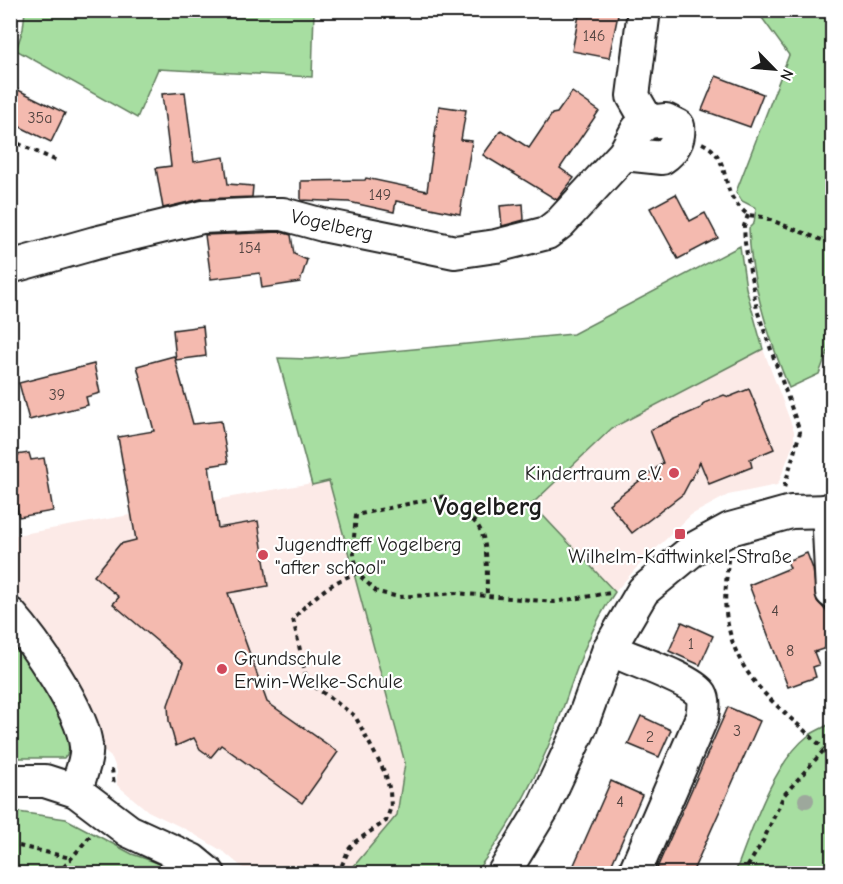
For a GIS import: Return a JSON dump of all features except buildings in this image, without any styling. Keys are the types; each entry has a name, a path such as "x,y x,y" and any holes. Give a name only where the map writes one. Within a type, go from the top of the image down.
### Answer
{"street":[{"path":"624,154 662,158 673,147 679,134 678,126 666,120 648,122 633,96 644,10"},
{"name":"Vogelberg","path":"10,267 95,243 202,217 269,213 283,214 323,225 455,252 496,246 547,233 560,223 624,154 637,130 648,122"},
{"path":"503,873 542,810 581,726 609,649 643,591 695,549 718,535 775,515 830,510 832,592"},
{"path":"10,614 72,703 83,726 87,749 76,791"},
{"path":"609,649 686,683 701,695 704,704 702,717 634,873"},
{"path":"10,781 45,782 76,791 129,831 192,860 209,873"}],"path":[{"path":"679,134 708,146 715,152 725,169 732,197 748,215 763,217 832,244"},
{"path":"10,140 57,160"},
{"path":"748,215 744,226 745,243 757,310 800,432 775,515"},
{"path":"487,596 483,540 479,530 471,519 452,512 445,496 356,515 353,548 357,573 377,592 399,597 457,593 487,596 554,602 643,591"},
{"path":"728,564 726,618 737,655 761,692 824,748"},
{"path":"338,873 349,849 355,842 386,821 391,807 390,791 385,773 355,716 307,681 293,619 310,601 339,579 357,573"},
{"path":"743,873 763,841 778,803 832,741"},
{"path":"10,844 72,858"}],"shaded area":[{"name":"Kindertraum e.V.","path":"763,349 794,431 794,442 779,482 777,485 728,495 691,515 638,566 615,592 531,504 612,428"},
{"name":"Grundschule Erwin-Welke-Schule","path":"329,480 405,763 397,815 348,873 249,873 224,852 148,811 117,785 117,771 112,758 99,747 53,650 11,583 11,536"}],"green space":[{"path":"25,11 314,11 312,77 158,69 137,118 16,50 23,29"},
{"path":"757,11 832,11 832,340 819,374 789,388 774,350 753,269 749,228 754,223 756,208 742,201 736,192 789,55"},
{"path":"740,246 746,288 763,349 612,428 532,504 615,592 588,642 539,767 499,840 475,873 348,873 397,815 405,763 329,481 312,485 278,358 308,359 573,334"},
{"path":"10,638 28,662 61,717 69,748 64,758 11,758"},
{"path":"832,723 832,873 735,873 764,799 784,763 808,736"},
{"path":"11,811 66,819 132,854 181,873 11,873"}],"place":[{"name":"Kindertraum e.V.","path":"674,473"},
{"name":"Wilhelm-Kattwinkel-Straße","path":"680,534"},
{"name":"Jugendtreff Vogelberg \"after school\"","path":"263,555"},
{"name":"Grundschule Erwin-Welke-Schule","path":"222,669"}],"district":[{"name":"Vogelberg","path":"488,507"}]}
